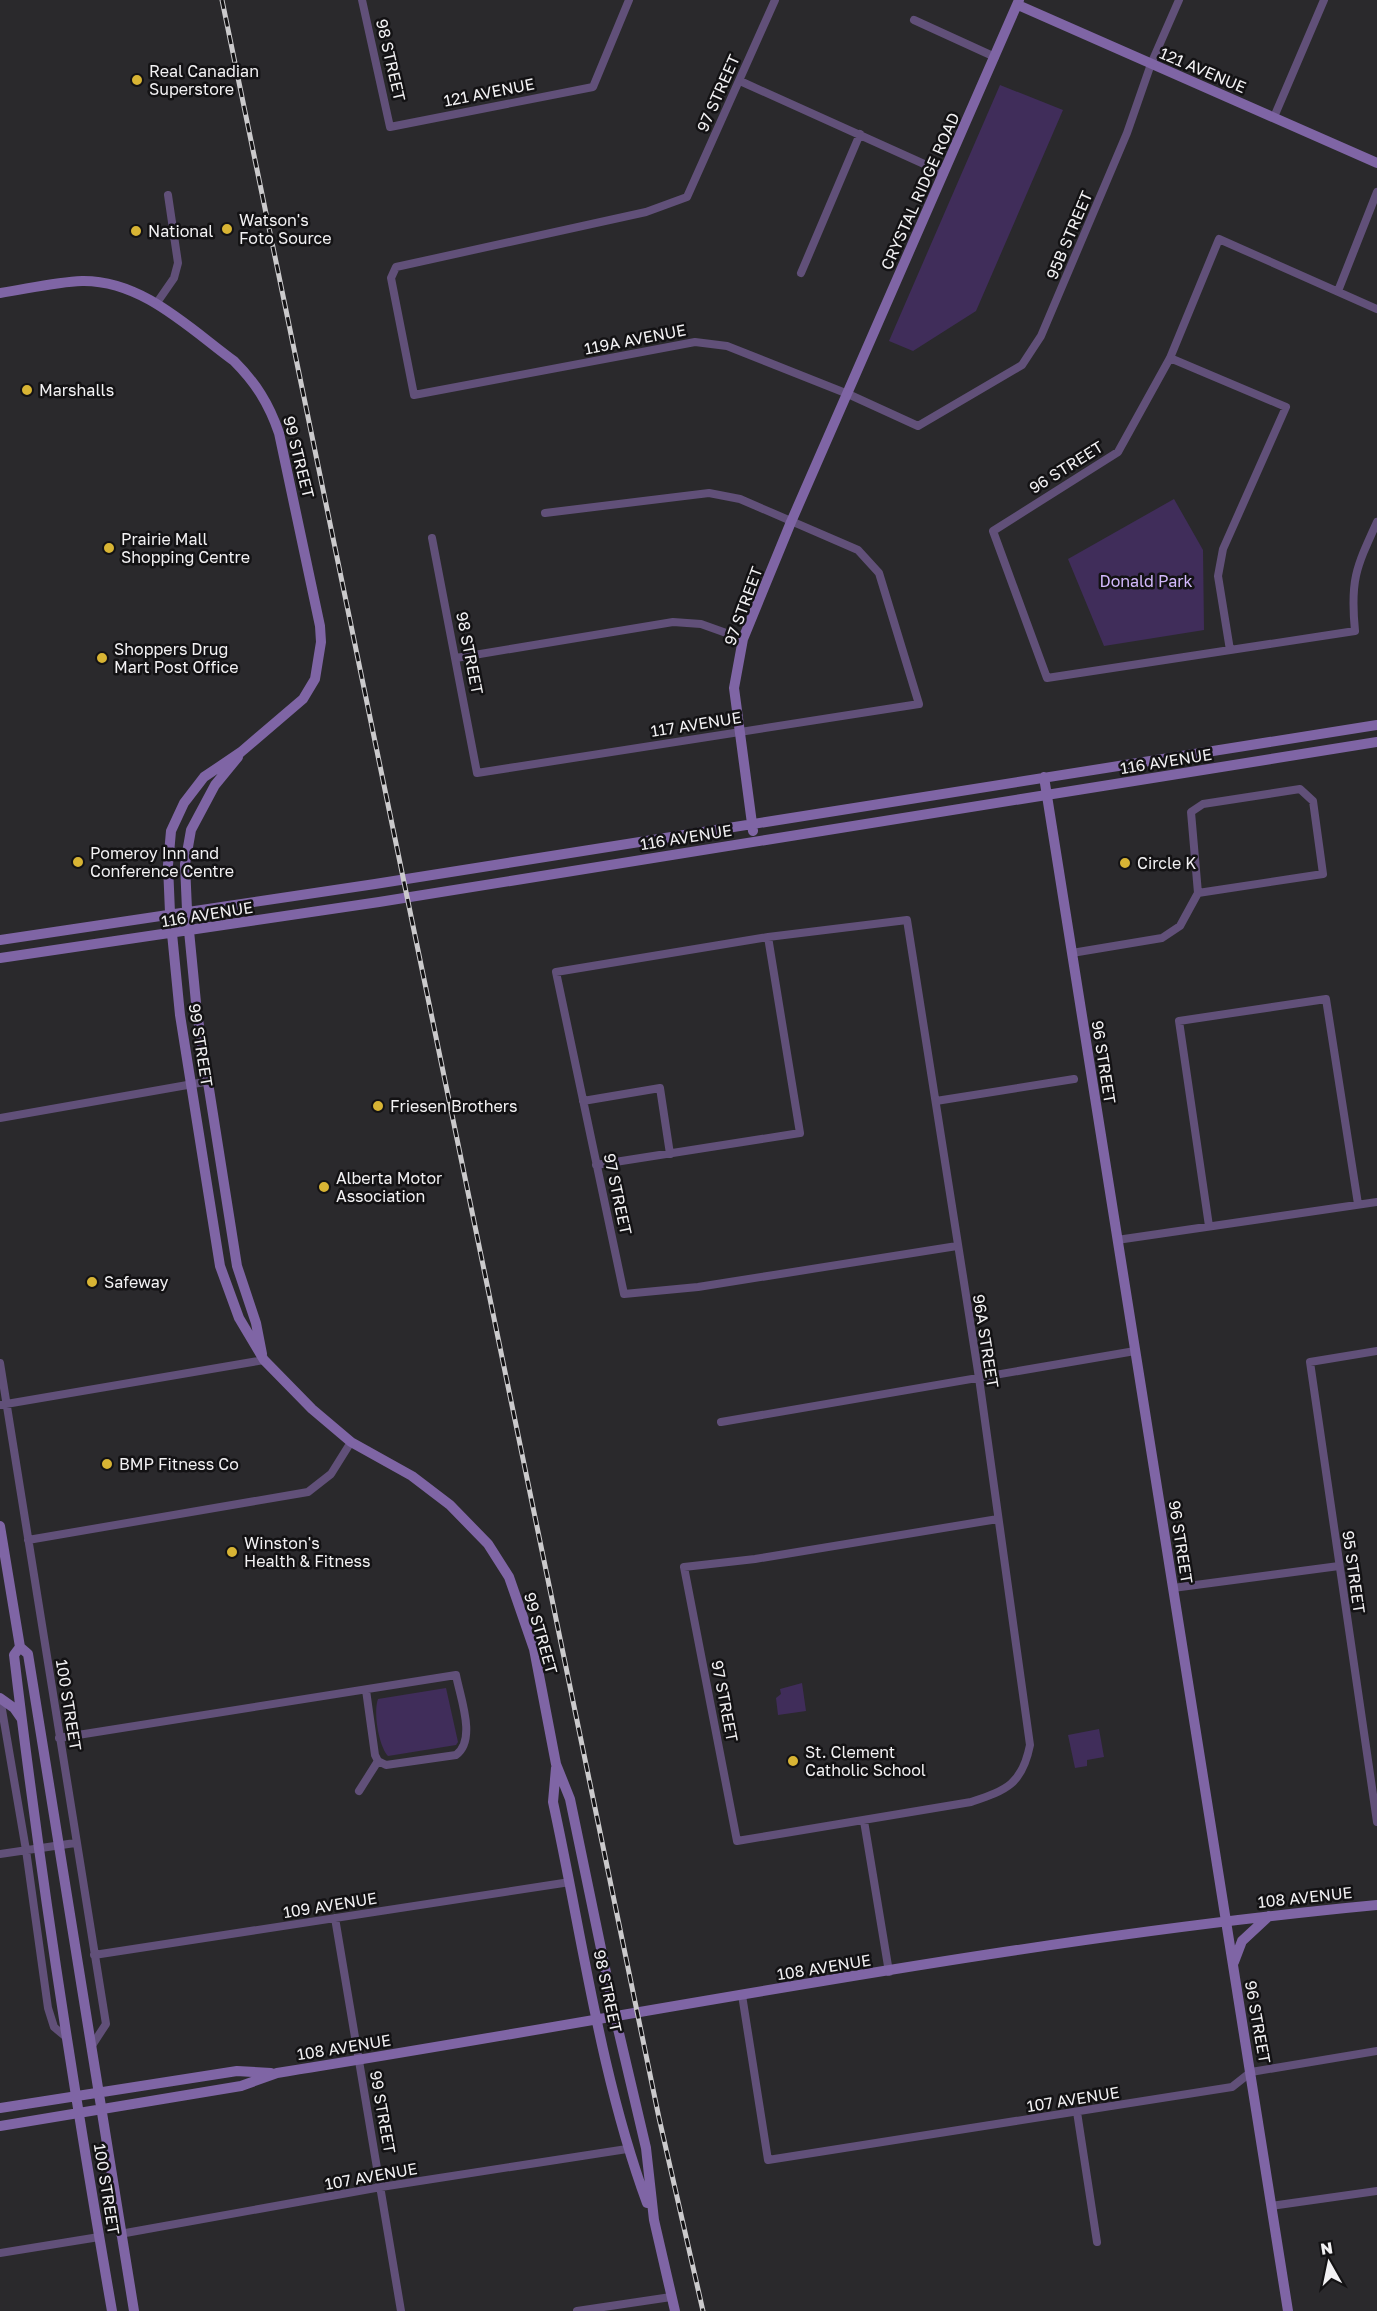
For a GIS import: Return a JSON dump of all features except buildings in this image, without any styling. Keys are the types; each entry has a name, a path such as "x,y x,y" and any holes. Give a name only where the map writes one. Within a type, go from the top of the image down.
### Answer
{"main road":[{"name":"121 AVENUE","path":"1019,2 1151,64 1377,163"},
{"name":"CRYSTAL RIDGE ROAD","path":"848,394 1019,2"},
{"path":"0,293 84,281 122,286 156,304"},
{"name":"99 STREET","path":"156,304 234,361 258,387 268,403 279,433 320,626 319,660 309,690 289,713 242,752 204,777 177,816 170,845 171,934 180,1015 193,1085 220,1266 239,1318 264,1360 312,1409 351,1442 432,1490 471,1524 495,1554 509,1577 534,1649 556,1764 570,1799 586,1878"},
{"name":"97 STREET","path":"754,841 734,688 743,639 791,522 848,394"},
{"name":"116 AVENUE","path":"0,940 187,910 375,884 1377,725"},
{"name":"116 AVENUE","path":"0,958 188,932 1377,742"},
{"name":"99 STREET","path":"242,752 215,785 190,830 185,864 188,932 197,1013 210,1082 237,1266 256,1323 264,1360"},
{"name":"96 STREET","path":"1044,777 1288,2311"},
{"path":"375,884 379,902"},
{"name":"100 STREET","path":"0,1526 20,1647 28,1654 134,2311"},
{"name":"100 STREET","path":"20,1647 14,1655 22,1720 66,2037 112,2311"},
{"path":"0,1698 14,1708 22,1720"},
{"name":"98 STREET","path":"556,1764 553,1802 598,2019 627,2149 654,2220"},
{"name":"98 STREET","path":"586,1878 646,2148 654,2220 675,2311"},
{"name":"108 AVENUE","path":"0,2126 241,2086 277,2073 742,1995 1270,1915 1377,1905"},
{"path":"1233,1965 1242,1941 1270,1915"},
{"name":"108 AVENUE","path":"0,2108 237,2071 277,2073"}],"street":[{"name":"98 STREET","path":"362,0 390,127"},
{"name":"121 AVENUE","path":"390,127 592,87 629,0"},
{"name":"97 STREET","path":"414,395 391,278 396,267 646,212 687,197 775,0"},
{"name":"95B STREET","path":"918,426 1022,365 1041,336 1127,133 1151,64 1179,0"},
{"path":"1274,117 1324,0"},
{"path":"914,20 995,57"},
{"path":"740,81 944,173"},
{"path":"801,273 860,135"},
{"path":"1377,192 1338,291 1377,309"},
{"path":"156,304 174,278 178,263 168,195"},
{"name":"96 STREET","path":"1230,650 1047,678 993,531 1118,452 1170,358 1219,239 1338,291"},
{"name":"119A AVENUE","path":"414,395 695,342 727,346 848,394 918,426"},
{"path":"1170,358 1286,407 1223,549 1218,576 1230,650 1355,631 1351,594 1357,564 1377,522"},
{"path":"544,513 709,493 740,499 791,522"},
{"name":"117 AVENUE","path":"477,773 919,704 879,573 858,550 791,522"},
{"name":"98 STREET","path":"432,538 477,773"},
{"path":"456,658 673,622 700,624 743,639"},
{"path":"1072,953 1162,938 1180,926 1198,893 1191,812 1203,804 1300,789 1313,801 1323,874 1198,893"},
{"name":"96A STREET","path":"768,937 907,920 979,1378 1030,1745 1026,1767 1003,1791 971,1802 864,1821"},
{"name":"97 STREET","path":"768,937 556,972 624,1294 698,1287 957,1246"},
{"path":"596,1165 800,1133 768,937"},
{"path":"1209,1226 1179,1021 1326,999 1358,1204"},
{"path":"936,1101 1074,1078"},
{"path":"0,1118 210,1082"},
{"path":"583,1101 660,1088 670,1154"},
{"path":"1117,1240 1377,1202"},
{"path":"721,1422 1135,1351"},
{"name":"95 STREET","path":"1377,1351 1310,1362 1377,1822"},
{"path":"3,1404 264,1360"},
{"name":"100 STREET","path":"0,1363 3,1404 28,1540 75,1843 106,2024 91,2047"},
{"path":"28,1540 308,1492 331,1474 351,1442"},
{"name":"97 STREET","path":"864,1821 737,1840 684,1568 755,1559 998,1519"},
{"path":"1173,1588 1339,1566"},
{"path":"59,1738 456,1675 467,1737 463,1750 456,1755 386,1765 378,1761 375,1755 366,1690"},
{"name":"100 STREET","path":"0,1698 26,1850 48,2008 54,2027 66,2037"},
{"path":"359,1791 378,1761"},
{"path":"864,1821 889,1972"},
{"path":"0,1854 75,1843"},
{"name":"109 AVENUE","path":"94,1955 570,1882"},
{"name":"99 STREET","path":"335,1918 401,2311"},
{"name":"107 AVENUE","path":"742,1995 768,2160 1232,2087 1251,2072 1377,2051"},
{"path":"1077,2112 1097,2242"},
{"name":"107 AVENUE","path":"120,2234 381,2187 627,2149"},
{"path":"1271,2206 1377,2191"},
{"path":"0,2253 99,2237"},
{"path":"577,2311 670,2297"}],"green space":[{"path":"1000,85 1063,110 976,311 913,351 889,341"},
{"name":"Donald Park","path":"1174,499 1203,550 1204,630 1104,646 1068,559"},
{"path":"802,1683 806,1711 778,1715 776,1698 781,1694 780,1689"},
{"path":"446,1688 458,1742 456,1745 388,1756 382,1745 378,1729 376,1712 378,1699"},
{"path":"1099,1729 1104,1757 1087,1760 1087,1766 1075,1768 1068,1735"}],"railway":[{"path":"222,0 659,2118 703,2311"}],"place":[{"name":"Real Canadian Superstore","path":"137,80"},
{"name":"Watson's Foto Source","path":"227,229"},
{"name":"National","path":"136,231"},
{"name":"Marshalls","path":"27,390"},
{"name":"Prairie Mall Shopping Centre","path":"109,548"},
{"name":"Shoppers Drug Mart Post Office","path":"102,658"},
{"name":"Pomeroy Inn and Conference Centre","path":"78,862"},
{"name":"Circle K","path":"1125,863"},
{"name":"Friesen Brothers","path":"378,1106"},
{"name":"Alberta Motor Association","path":"324,1187"},
{"name":"Safeway","path":"92,1282"},
{"name":"BMP Fitness Co","path":"107,1464"},
{"name":"Winston's Health & Fitness","path":"232,1552"},
{"name":"St. Clement Catholic School","path":"793,1761"}]}
